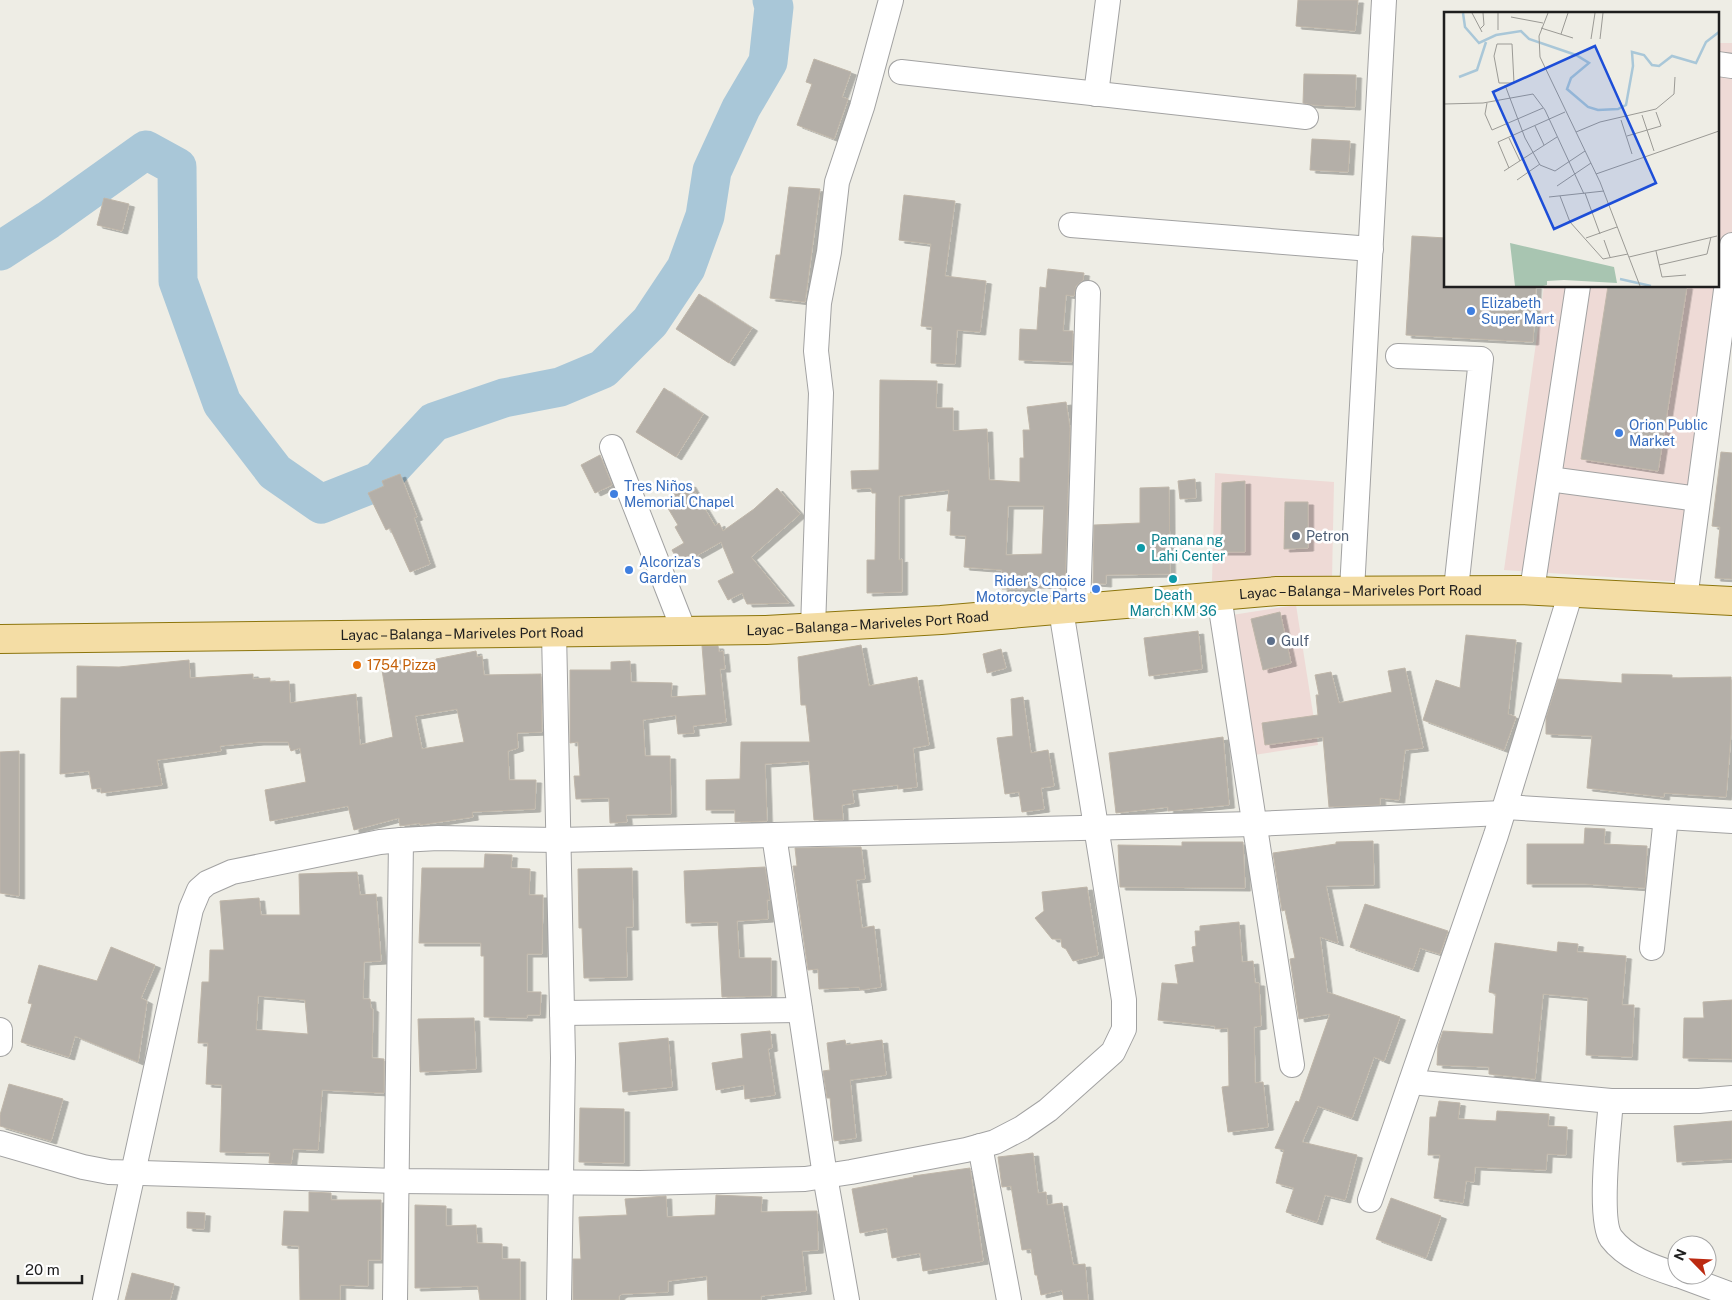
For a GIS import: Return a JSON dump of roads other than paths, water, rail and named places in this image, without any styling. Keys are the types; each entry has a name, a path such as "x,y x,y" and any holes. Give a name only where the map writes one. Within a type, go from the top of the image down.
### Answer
{"main road":[{"name":"Layac – Balanga – Mariveles Port Road","path":"0,639 813,628 1277,591 1532,590 1732,601"}],"street":[{"path":"813,628 821,393 816,351 819,302 828,261 837,182 862,107 891,0"},
{"path":"1096,94 1108,0"},
{"path":"1352,590 1384,0"},
{"path":"901,72 1306,117"},
{"path":"1071,225 1371,249"},
{"path":"1685,599 1732,245"},
{"path":"1532,590 1578,288"},
{"path":"0,1143 83,1167 109,1172 397,1180 640,1183 805,1179 995,1142 1015,1132 1048,1110 1105,1061 1121,1038 1125,1019 1124,1000 1095,828 1070,609 1088,293"},
{"path":"1398,356 1481,359 1456,589"},
{"path":"612,447 684,631"},
{"path":"1549,479 1698,500"},
{"path":"1370,1200 1504,810 1571,592"},
{"path":"1219,596 1292,1065"},
{"path":"554,632 562,1013 559,1300"},
{"path":"105,1300 191,909 200,890 207,883 232,872 380,842 438,838 558,840 1254,824 1504,810 1732,821"},
{"path":"1652,948 1666,817"},
{"path":"774,835 825,1176 847,1300"},
{"path":"396,1300 401,840"},
{"path":"562,1013 800,1010"},
{"path":"0,1030 0,1044"},
{"path":"1411,1082 1611,1101 1699,1101 1732,1098"},
{"path":"1611,1101 1605,1203 1610,1236 1631,1257 1667,1271"},
{"path":"980,1146 1010,1300"},
{"path":"1705,1285 1732,1295"}],"waterway":[{"path":"0,251 48,220 146,150 177,167 178,281 222,403 275,472 321,504 379,481 434,422 504,398 560,387 603,369 650,322 686,268 705,216 712,171 741,108 768,62 774,7 772,0"}],"place":[{"name":"Elizabeth Super Mart","path":"1471,311"},
{"name":"Orion Public Market","path":"1619,433"},
{"name":"Tres Niños Memorial Chapel","path":"614,494"},
{"name":"Petron","path":"1296,536"},
{"name":"Pamana ng Lahi Center","path":"1141,548"},
{"name":"Alcoriza's Garden","path":"629,570"},
{"name":"Death March KM 36","path":"1173,579"},
{"name":"Rider's Choice Motorcycle Parts","path":"1096,589"},
{"name":"Gulf","path":"1271,641"},
{"name":"1754 Pizza","path":"357,665"}]}
